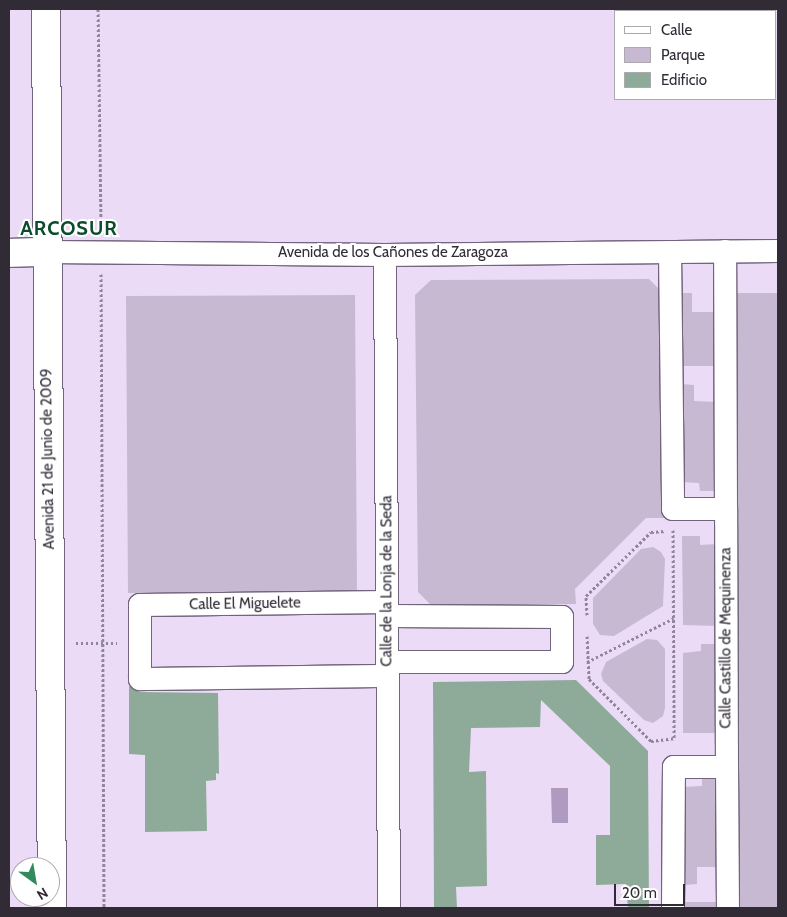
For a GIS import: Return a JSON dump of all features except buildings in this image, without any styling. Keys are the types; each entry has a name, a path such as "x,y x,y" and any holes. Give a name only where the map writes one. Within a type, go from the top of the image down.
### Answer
{"main road":[{"name":"Avenida 21 de Junio de 2009","path":"46,9 52,908"},
{"name":"Avenida de los Cañones de Zaragoza","path":"9,253 47,252"}],"street":[{"name":"Calle Castillo de Mequinenza","path":"725,251 728,908"},
{"name":"Avenida de los Cañones de Zaragoza","path":"47,252 385,255 778,251"},
{"path":"670,252 673,520 726,509"},
{"name":"Calle de la Lonja de la Seda","path":"385,255 389,908"},
{"name":"Calle El Miguelete","path":"140,605 388,609 562,617 562,662 140,678 140,642 140,605"},
{"path":"673,908 674,767 727,767"}],"path":[{"path":"98,9 104,908"},
{"path":"587,624 586,596 651,532 673,520 674,767"},
{"path":"562,662 588,662 674,618"},
{"path":"587,634 589,679 650,741 674,738"},
{"path":"51,643 140,642"}],"green space":[{"path":"649,279 663,293 665,518 646,518 575,589 576,604 432,606 418,592 415,295 431,280"},
{"path":"681,293 692,293 692,312 717,312 717,366 681,366"},
{"path":"733,293 778,293 778,908 738,908"},
{"path":"355,295 357,592 128,593 126,296"},
{"path":"681,384 694,385 694,401 717,402 718,491 700,491 699,483 682,482"},
{"path":"682,536 700,536 700,545 718,544 719,626 683,625"},
{"path":"653,547 661,552 665,559 663,606 614,636 600,635 593,624 593,598 641,549"},
{"path":"647,639 657,640 665,649 665,708 663,716 653,723 644,720 603,681 601,674 606,662"},
{"path":"701,644 719,644 719,733 683,733 683,653 701,651"},
{"path":"720,777 721,867 697,867 697,884 685,885 684,787 702,786 702,778"},
{"path":"684,902 721,902 721,908 684,908"}],"shaded area":[{"path":"551,788 568,788 568,823 552,823"}],"district":[{"name":"ARCOSUR","path":"69,228"}]}
